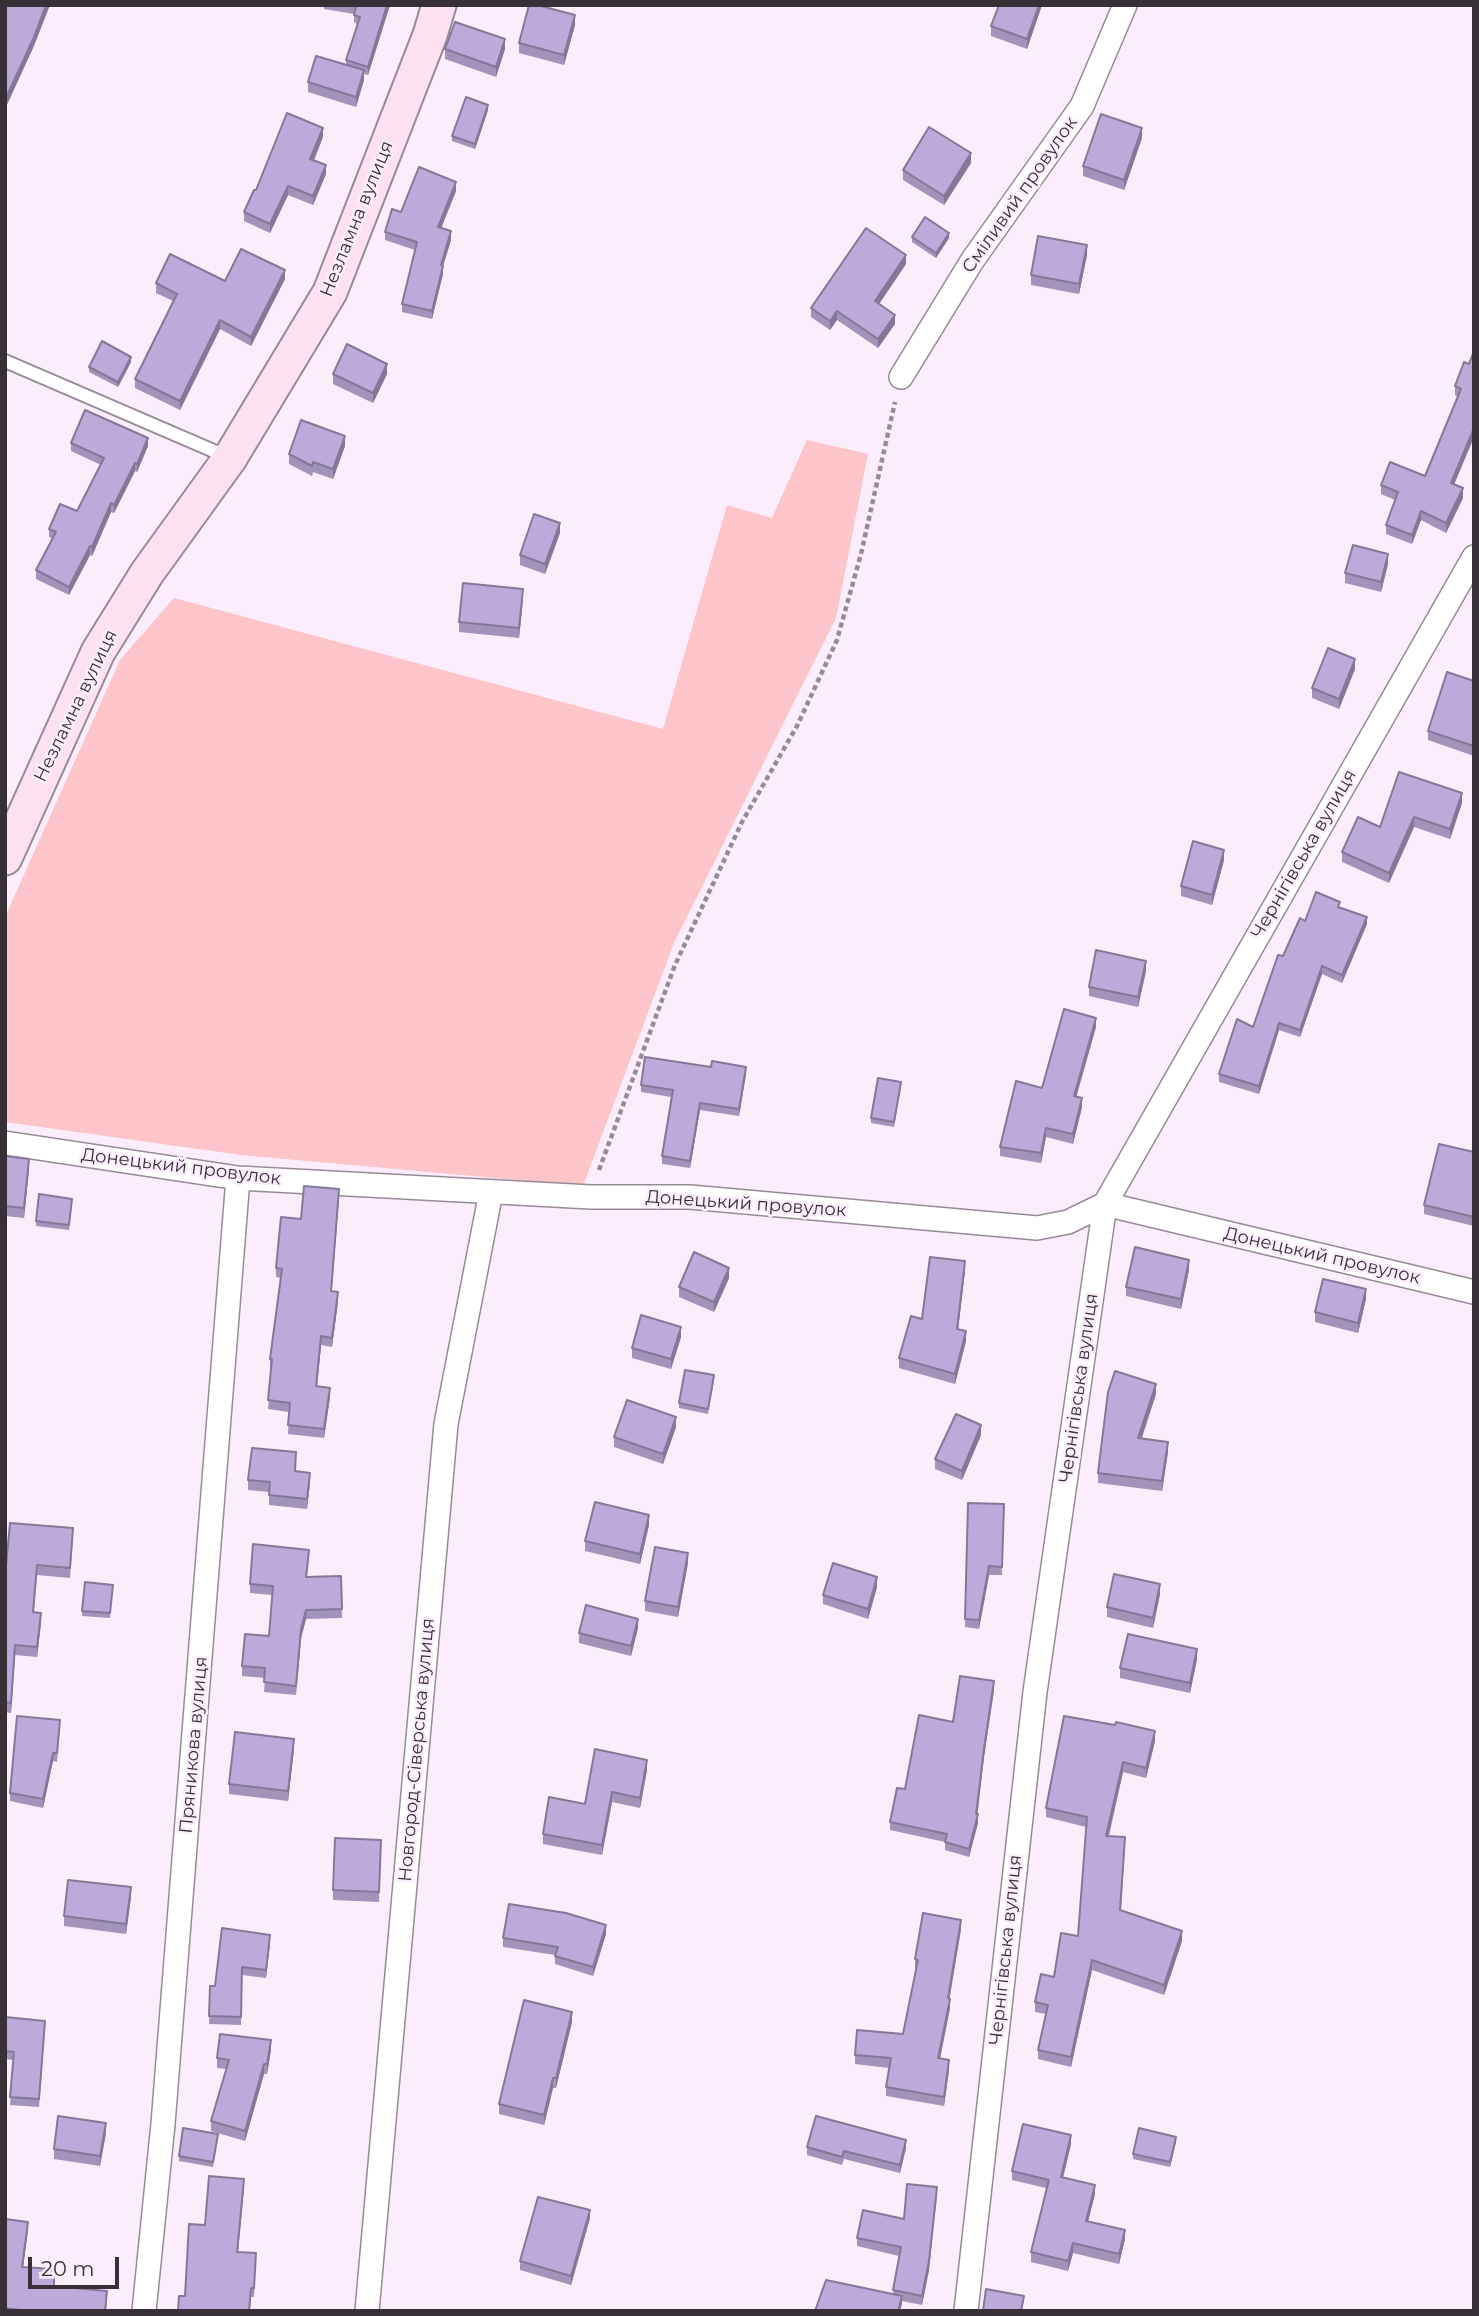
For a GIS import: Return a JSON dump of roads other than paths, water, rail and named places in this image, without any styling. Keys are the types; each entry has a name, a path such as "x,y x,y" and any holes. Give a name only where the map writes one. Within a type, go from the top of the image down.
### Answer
{"street":[{"name":"Незламна вулиця","path":"5,858 98,652 147,573 230,458 330,292 430,35 439,5"},
{"name":"Сміливий провулок","path":"901,377 972,261 1082,106 1125,5"},
{"name":"Чернігівська вулиця","path":"966,2311 1035,1692 1105,1204 1474,557"},
{"name":"Донецький провулок","path":"5,1143 238,1178 591,1197 690,1197 1037,1228 1068,1222 1105,1204 1474,1292"},
{"name":"Пряникова вулиця","path":"144,2311 163,2124 238,1178"},
{"name":"Новгород-Сіверська вулиця","path":"366,2311 446,1424 491,1192"}],"lane":[{"path":"5,361 230,458"}]}
